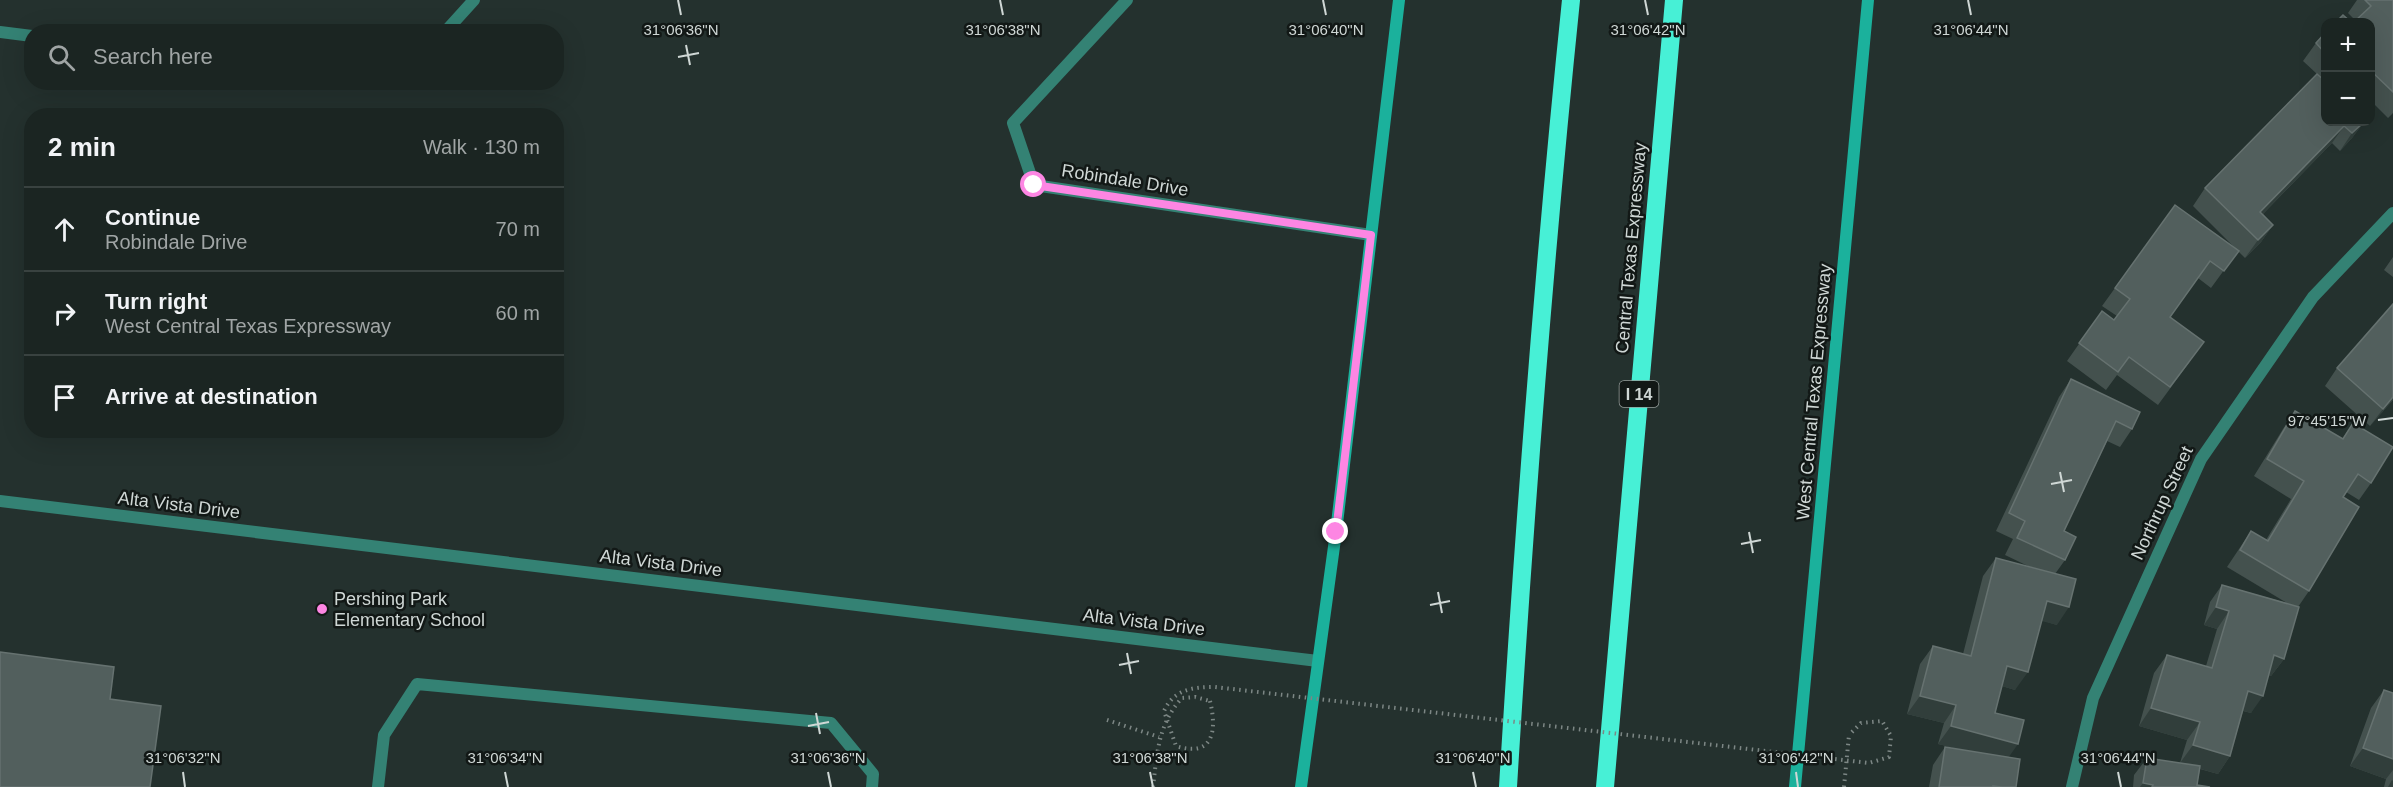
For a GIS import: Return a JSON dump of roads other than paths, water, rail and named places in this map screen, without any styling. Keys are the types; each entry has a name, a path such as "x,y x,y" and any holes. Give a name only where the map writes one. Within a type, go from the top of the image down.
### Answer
{"highway":[{"path":"1508,787 1521,570 1551,191 1571,0"},
{"name":"Central Texas Expressway","path":"1605,787 1674,0"}],"main road":[{"path":"1301,787 1336,532 1399,0"},
{"name":"West Central Texas Expressway","path":"1795,787 1868,0"}],"street":[{"path":"452,24 474,0"},
{"name":"Robindale Drive","path":"1127,0 1013,123 1034,185 1371,235"},
{"path":"0,32 24,35"},
{"name":"Northrup Street","path":"2072,787 2093,698 2201,459 2313,297 2393,213"},
{"name":"Alta Vista Drive","path":"0,501 1318,661"},
{"path":"378,787 384,735 417,684 831,723 873,774 872,787"}],"place":[{"name":"Pershing Park Elementary School","path":"322,609"}]}
